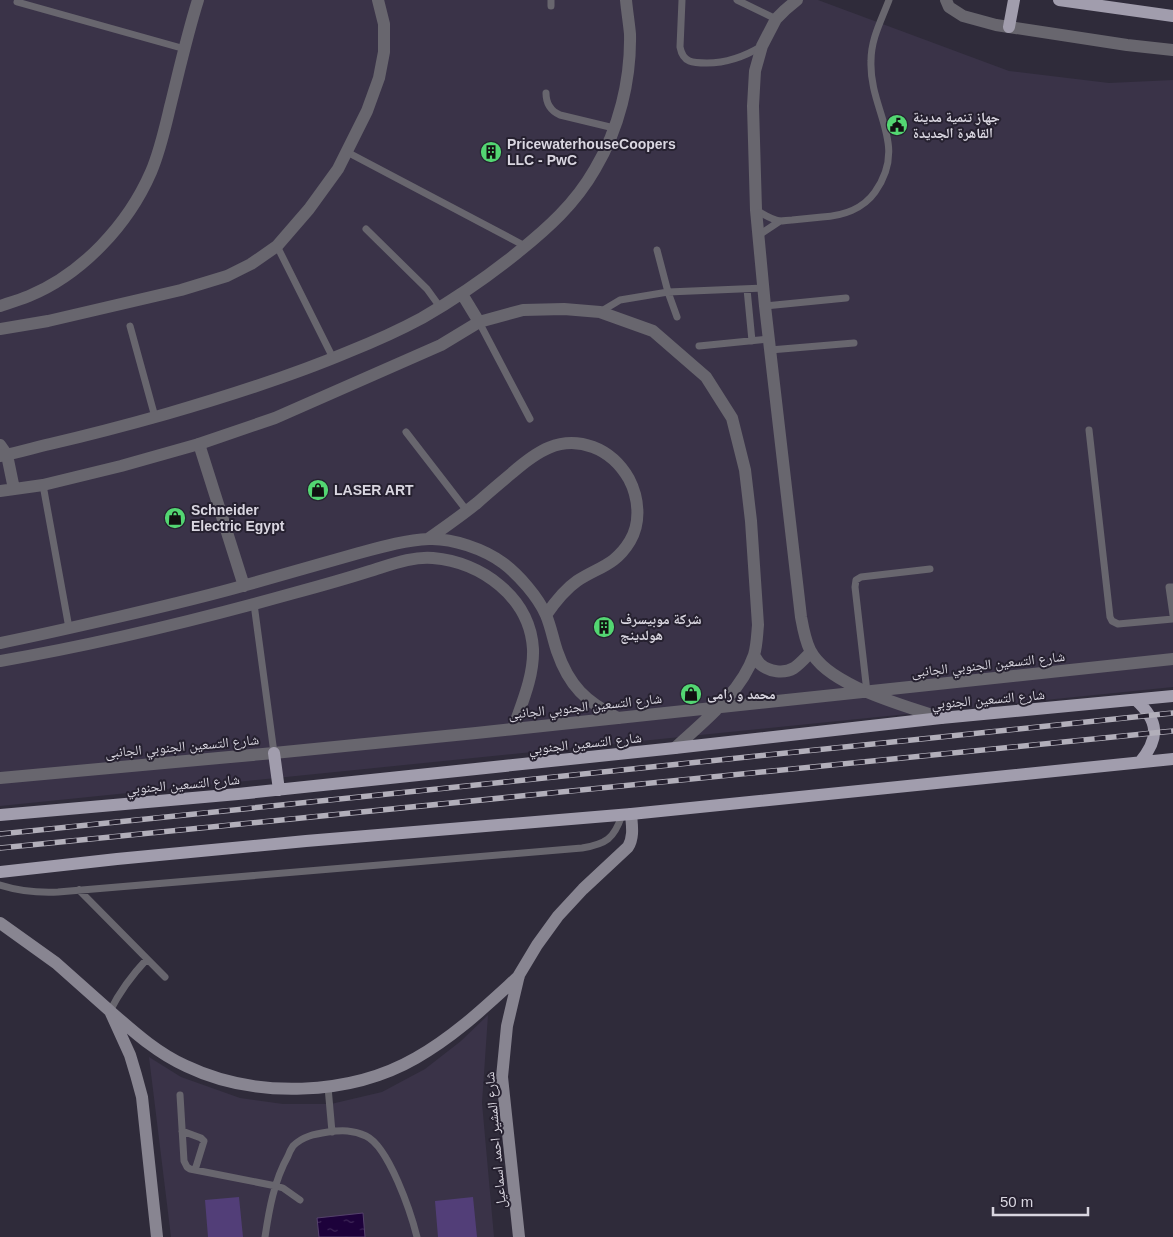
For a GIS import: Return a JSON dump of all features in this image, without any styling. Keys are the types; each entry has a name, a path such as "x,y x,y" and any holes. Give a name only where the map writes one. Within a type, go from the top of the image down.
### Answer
{"main road":[{"path":"1009,27 1014,0"},
{"path":"1059,0 1173,16"},
{"name":"شارع التسعين الجنوبي","path":"0,815 279,790 940,718 1173,696"},
{"path":"1136,700 1147,710 1153,723 1154,737 1149,751 1140,762"},
{"path":"274,753 279,790"},
{"path":"0,872 306,841 626,814 1173,759"},
{"name":"شارع المشير احمد اسماعيل","path":"519,1237 502,1077 507,1026 519,976 537,945 558,916 583,889 628,848 632,835 626,814"},
{"path":"0,923 56,963 132,1031 161,1052 186,1067 218,1079 251,1086 285,1089 328,1087 351,1083 383,1073 414,1060 443,1042 488,1006 519,976"},
{"path":"488,1006 495,1006 500,1011 507,1026"},
{"path":"110,1011 130,1055 142,1097 158,1237"},
{"path":"130,1055 131,1048 135,1044 147,1042"}],"street":[{"path":"0,306 29,296 64,277 89,258 114,232 135,203 151,172 163,138 198,0"},
{"path":"0,330 181,290 227,276 251,264 277,246 309,209 338,169 367,111 379,78 384,52 384,24 378,0"},
{"path":"14,489 2,452 108,431 228,396 277,379 378,340 421,319 484,279 552,224 576,198 596,169 611,137 622,104 628,69 630,34 626,0"},
{"path":"797,0 776,19 762,46 755,71 753,106 758,235 800,617 811,652 835,675 848,684 867,692 940,718"},
{"path":"946,0 949,7 963,16 996,25 1173,50"},
{"path":"462,294 479,322"},
{"path":"0,492 121,466 199,444 276,418 441,345 479,322 523,310 564,309 600,312 653,331 706,377 732,418 745,470 758,625 754,654 741,679 719,708 675,748"},
{"path":"428,539 467,511 537,453 555,446 571,443 588,445 606,453 620,466 631,483 636,502 637,521 635,531 616,559 568,588 546,614"},
{"path":"199,444 244,586"},
{"path":"0,643 244,586 382,547 428,539 447,540 485,553 502,563 518,576 546,614 563,668 573,684 593,704 618,718"},
{"path":"0,661 140,633 320,586 404,561 431,558 458,562 482,573 502,586 518,604 528,625 533,648 531,672 525,697 513,729"},
{"path":"314,566 320,586"},
{"path":"26,638 29,656"},
{"path":"754,654 760,664 770,670 781,672 792,669 811,652"},
{"name":"شارع التسعين الجنوبي الجانبى","path":"0,778 513,729 1173,659"}],"lane":[{"path":"682,0 680,47 686,59 694,63 720,63 746,55 762,46"},
{"path":"758,235 780,221 844,214 860,207 872,196 882,182 888,167 890,150 871,79 870,61 877,26 889,0"},
{"path":"742,1 776,19"},
{"path":"17,2 185,50"},
{"path":"546,92 548,105 556,113 614,128"},
{"path":"347,152 525,246"},
{"path":"756,210 780,221"},
{"path":"366,230 427,289 440,307"},
{"path":"277,246 333,358"},
{"path":"657,250 677,317"},
{"path":"600,312 620,300 668,292 764,288"},
{"path":"747,289 752,341"},
{"path":"765,306 846,298"},
{"path":"479,322 530,419"},
{"path":"130,326 155,417"},
{"path":"699,346 752,341 770,344 854,342"},
{"path":"1089,430 1110,617 1118,624 1173,619"},
{"path":"406,432 467,511"},
{"path":"43,484 69,628"},
{"path":"867,692 855,586 856,580 861,577 930,569"},
{"path":"1173,587 1170,587 1173,615"},
{"path":"254,604 274,753"},
{"path":"0,885 19,890 58,892 582,848 596,845 608,839 618,828 626,814"},
{"path":"79,890 165,977"},
{"path":"110,1011 126,983 147,959"},
{"path":"328,1087 332,1132"},
{"path":"180,1095 185,1164 187,1167 284,1188 300,1200"},
{"path":"265,1237 270,1203 284,1164 293,1146 310,1135 349,1130 368,1137 382,1150 400,1186 413,1221 416,1237"},
{"path":"182,1131 204,1141 195,1170"}],"shaded area":[{"path":"0,0 818,0 1009,71 1109,83 1173,80 1173,687 0,806"},
{"path":"488,1015 482,1103 494,1237 171,1237 149,1057 181,1077 240,1098 283,1104 331,1104 382,1092 425,1069 461,1041"},
{"path":"239,1197 243,1237 208,1237 205,1200"},
{"path":"473,1197 477,1237 438,1237 435,1201"}],"water":[{"path":"363,1213 365,1237 319,1237 317,1218"}],"railway":[{"path":"0,834 1173,713"},
{"path":"0,848 1173,731"}],"place":[{"name":"جهاز تنمية مدينة القاهرة الجديدة","path":"897,125"},
{"name":"PricewaterhouseCoopers LLC - PwC","path":"491,152"},
{"name":"LASER ART","path":"318,490"},
{"name":"Schneider Electric Egypt","path":"175,518"},
{"name":"شركة موبيسرف هولدينج","path":"604,627"},
{"name":"محمد و رامى","path":"691,694"}]}
